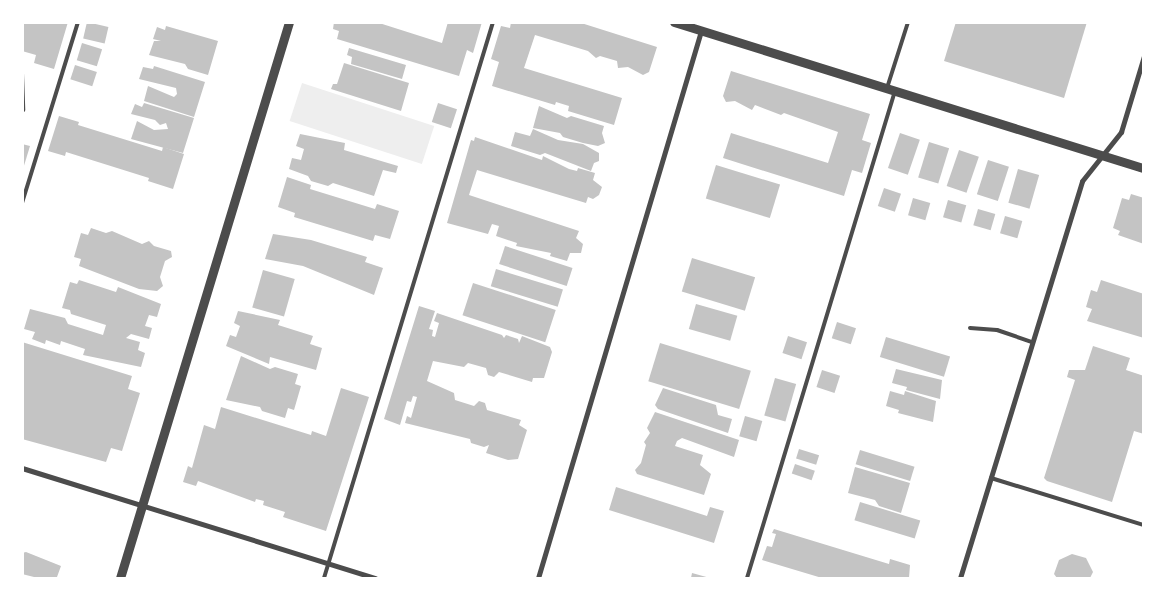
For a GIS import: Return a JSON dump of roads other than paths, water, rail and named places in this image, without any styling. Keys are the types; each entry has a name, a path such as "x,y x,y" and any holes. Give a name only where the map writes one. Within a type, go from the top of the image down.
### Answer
{"street":[{"path":"120,578 289,22"},
{"path":"674,22 1144,168"},
{"path":"538,578 701,31"},
{"path":"960,578 1082,181 1121,132 1144,56"},
{"path":"22,468 375,578"}],"lane":[{"path":"22,203 78,22"},
{"path":"324,578 492,22"},
{"path":"747,578 891,90 908,22"},
{"path":"22,73 23,110"},
{"path":"970,328 997,330 1032,342"},
{"path":"990,478 1144,525"}]}
